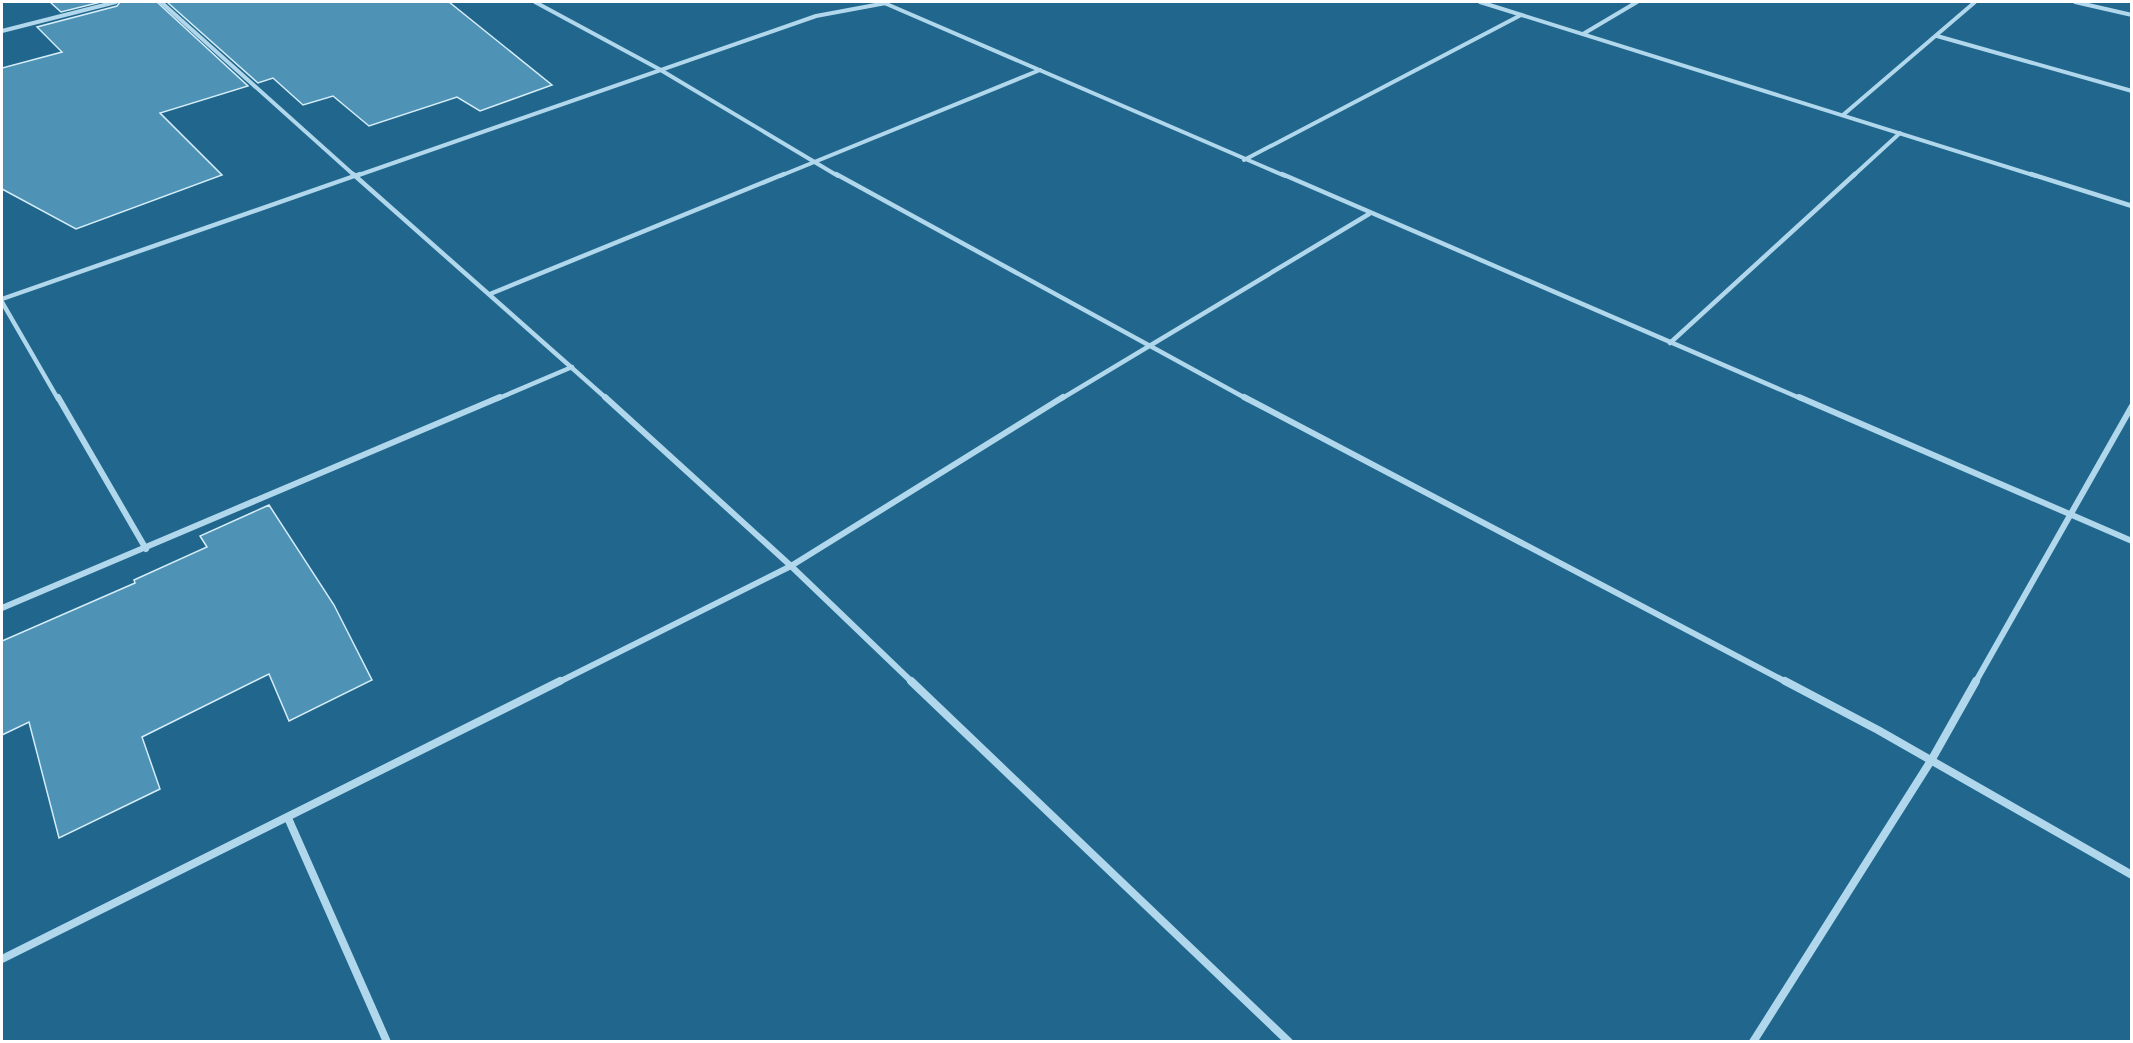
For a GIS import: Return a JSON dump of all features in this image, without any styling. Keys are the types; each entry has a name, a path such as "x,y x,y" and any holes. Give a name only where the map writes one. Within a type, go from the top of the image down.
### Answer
{"street":[{"path":"2,31 116,2"},
{"path":"161,2 247,81 357,175 572,367 790,566 1289,1041"},
{"path":"535,2 659,69 813,162 1146,346 1932,759 2132,875"},
{"path":"146,549 2,301 659,69 816,16 886,2 1369,214 2132,541"},
{"path":"1480,2 2132,206"},
{"path":"1583,34 1637,2"},
{"path":"1843,115 1975,2"},
{"path":"2075,2 2132,15"},
{"path":"1244,159 1521,15"},
{"path":"1937,36 2132,91"},
{"path":"490,294 1040,70"},
{"path":"1670,343 1900,133"},
{"path":"2,959 790,566 1146,346 1369,214"},
{"path":"2,608 572,367"},
{"path":"1753,1041 1932,759 2068,514 2132,406"},
{"path":"288,818 387,1041"}],"building":[{"path":"50,2 101,2 61,12"},
{"path":"120,2 157,2 248,86 160,113 222,175 76,229 2,189 2,68 62,52 37,27 117,6"},
{"path":"167,2 449,2 552,85 480,111 457,97 369,126 333,96 303,105 273,78 258,83"},
{"path":"269,505 334,605 372,680 289,721 269,674 142,737 160,789 59,838 29,722 2,735 2,641 135,583 134,580 207,547 200,536"}]}
